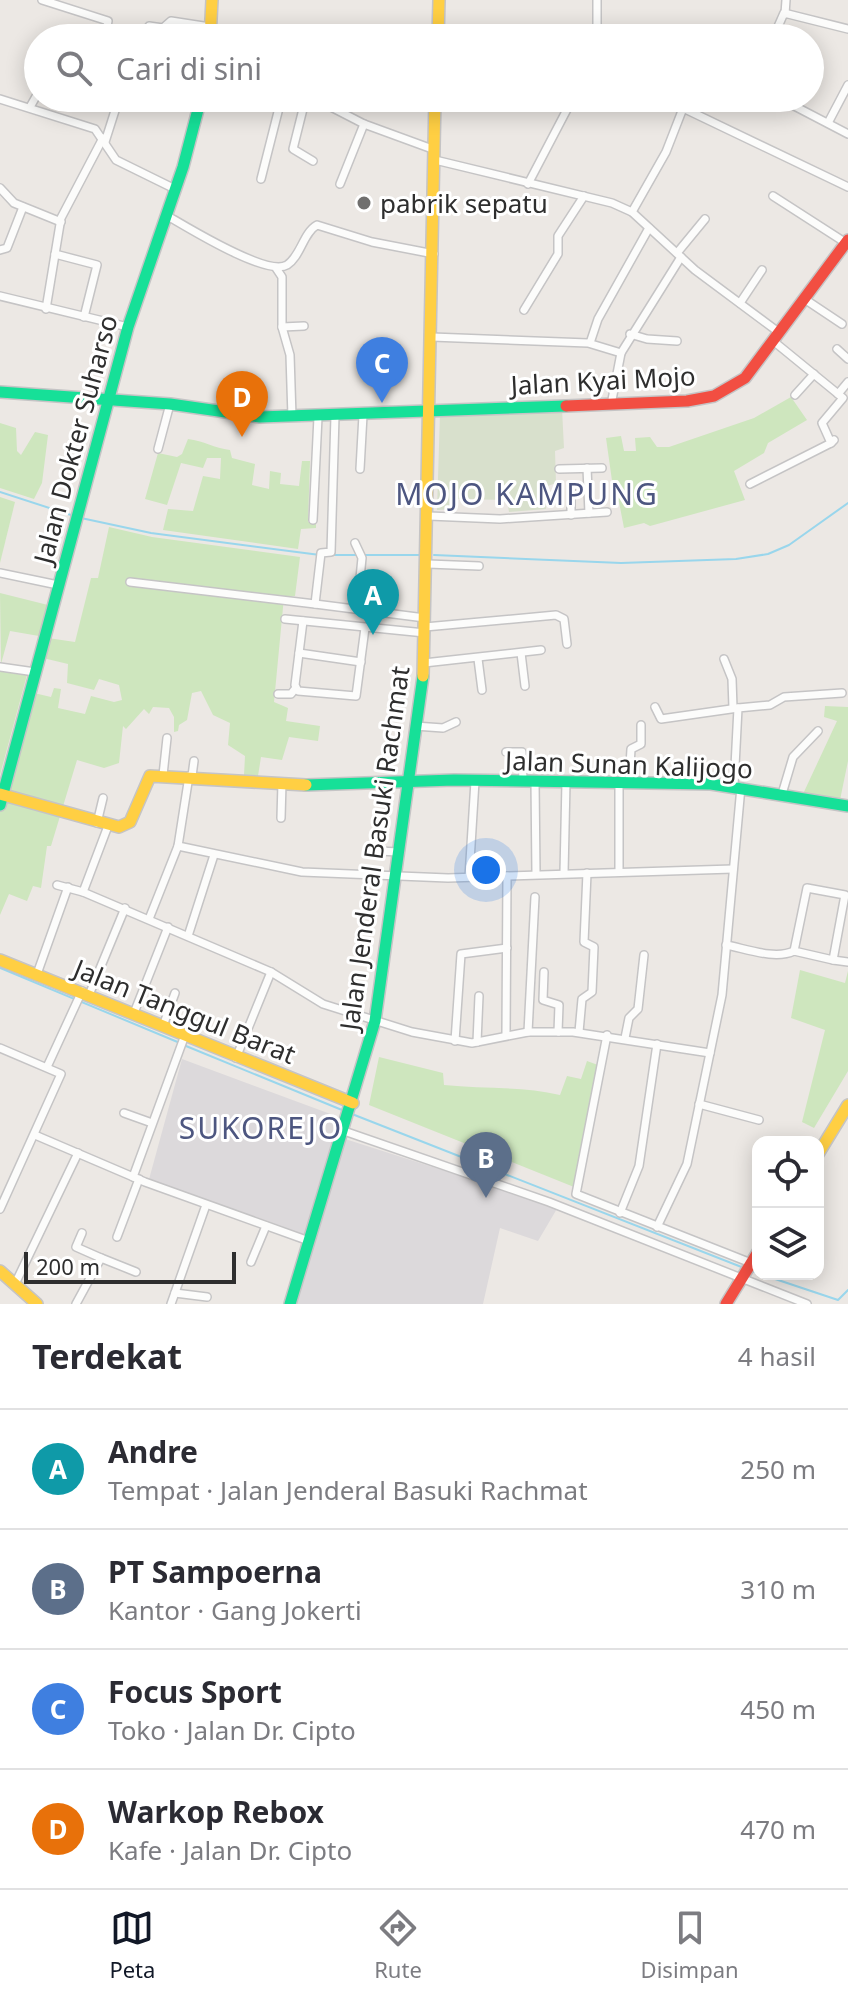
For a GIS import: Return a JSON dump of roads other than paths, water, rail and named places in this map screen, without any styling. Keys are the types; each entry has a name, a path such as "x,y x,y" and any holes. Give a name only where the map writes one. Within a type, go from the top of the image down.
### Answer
{"main road":[{"path":"210,24 212,0"},
{"path":"438,24 439,0"},
{"name":"Jalan Dokter Suharso","path":"1,798 128,327 175,189 197,112"},
{"name":"Jalan Jenderal Basuki Rachmat","path":"290,1304 353,1104 375,1021 398,874 424,663 435,112"},
{"name":"Jalan Kyai Mojo","path":"0,392 170,404 232,414 292,417 687,401 714,396 745,378 774,335 847,242"},
{"path":"1,798 102,824 126,826 147,778 163,775"},
{"name":"Jalan Sunan Kalijogo","path":"163,775 282,783 529,781 738,787 848,806"},
{"name":"Jalan Tanggul Barat","path":"0,960 82,996 134,1013 183,1039 353,1104"},
{"path":"824,1144 848,1105"},
{"path":"726,1304 752,1262"},
{"path":"0,1271 37,1304"}],"street":[{"path":"42,0 108,21 108,24"},
{"path":"597,0 598,24"},
{"path":"785,14 786,0"},
{"path":"777,24 780,15 785,14 848,29"},
{"path":"828,123 848,85"},
{"path":"0,99 24,105"},
{"path":"46,112 86,124 104,140 116,160 175,189"},
{"path":"46,309 61,222 80,177 104,140 114,112"},
{"path":"261,179 278,112"},
{"path":"302,112 293,149 313,161"},
{"path":"346,112 364,124 435,155 632,212 679,255 740,303 843,398"},
{"path":"528,184 565,112"},
{"path":"632,212 666,152 681,112"},
{"path":"691,112 848,187"},
{"path":"806,112 848,134"},
{"path":"340,184 364,124"},
{"path":"0,188 3,195 23,207 61,222"},
{"path":"524,310 558,254 558,236 584,196"},
{"path":"773,196 847,242"},
{"path":"0,250 7,248 23,207"},
{"path":"166,215 225,247 276,268 282,277 282,327 290,355 292,417"},
{"path":"611,405 621,353 630,334 705,219"},
{"path":"276,268 290,263 317,225 372,242 434,254"},
{"path":"590,343 598,319 649,228"},
{"path":"55,254 97,265 84,317"},
{"path":"740,303 762,270"},
{"path":"0,296 46,309 93,316 128,327"},
{"path":"803,298 842,324"},
{"path":"282,327 304,326"},
{"path":"630,334 647,339 677,341"},
{"path":"432,337 590,343 621,353"},
{"path":"837,349 848,359"},
{"path":"795,395 814,374"},
{"path":"750,484 833,441 822,423 843,398 848,382"},
{"path":"158,449 170,404"},
{"path":"360,469 363,415"},
{"path":"315,604 320,556 331,552 335,416"},
{"path":"313,520 318,417"},
{"path":"587,468 589,513"},
{"path":"559,469 602,468"},
{"path":"571,487 571,515"},
{"path":"429,516 500,519 607,512"},
{"path":"355,543 361,555 357,608"},
{"path":"428,559 479,566"},
{"path":"0,573 58,585"},
{"path":"130,582 357,608 425,626"},
{"path":"285,619 365,628 556,615 564,619 567,644"},
{"path":"278,694 291,694 295,689 303,621"},
{"path":"295,689 356,696 365,628"},
{"path":"424,663 541,650"},
{"path":"299,653 361,662"},
{"path":"521,653 525,686"},
{"path":"478,659 482,690"},
{"path":"657,1227 687,1164 722,995 738,787 736,708 732,679 724,659"},
{"path":"0,667 35,672"},
{"path":"655,707 661,719 770,705 784,697 842,693"},
{"path":"415,726 443,728 456,722"},
{"path":"619,872 624,782 631,749 641,744 641,725"},
{"path":"782,794 793,757 818,731"},
{"path":"163,775 167,738"},
{"path":"506,752 522,752 529,781 536,874"},
{"path":"149,919 178,846 194,761"},
{"path":"469,877 475,781"},
{"path":"564,873 566,782"},
{"path":"281,818 282,783"},
{"path":"83,892 102,824 103,798"},
{"path":"178,846 302,872 469,877 733,869"},
{"path":"379,851 401,852"},
{"path":"188,936 214,855"},
{"path":"579,1032 582,999 592,992 594,947 584,942 587,873"},
{"path":"506,1035 507,876"},
{"path":"57,885 125,908 271,972 323,1004 375,1021 455,1041 477,1042 528,1032 579,1032 710,1053"},
{"path":"37,974 68,887"},
{"path":"794,951 805,889 810,887 840,892 846,897 833,960"},
{"path":"528,1032 535,897"},
{"path":"47,1067 125,908"},
{"path":"134,1013 168,927"},
{"path":"726,945 778,955 794,951 848,962"},
{"path":"455,1041 461,954 507,948"},
{"path":"625,1038 630,1016 638,1009 644,955"},
{"path":"236,1058 271,972"},
{"path":"544,972 543,1000 559,1005 558,1032"},
{"path":"163,1026 175,993"},
{"path":"477,1042 479,996"},
{"path":"607,1035 576,1194 657,1227 747,1270 807,1304"},
{"path":"117,1237 152,1123 183,1039"},
{"path":"620,1213 639,1166 657,1044"},
{"path":"0,1048 59,1072 61,1076 0,1209"},
{"path":"699,1104 759,1120"},
{"path":"124,1113 152,1123"},
{"path":"346,1126 549,1202 747,1270"},
{"path":"35,1135 136,1178 309,1241"},
{"path":"15,1284 78,1153"},
{"path":"171,1304 206,1205"},
{"path":"251,1262 266,1226"},
{"path":"82,1233 76,1247 136,1272"},
{"path":"76,1304 101,1258"},
{"path":"175,1293 207,1297"}],"waterway":[{"path":"0,492 71,515"},
{"path":"434,555 621,563 736,559 768,554 789,545 848,503"},
{"path":"81,518 151,533 320,555"},
{"path":"330,555 424,555"},
{"path":"0,968 180,1043"},
{"path":"186,1046 342,1110"},
{"path":"352,1114 744,1268"},
{"path":"778,1280 838,1300 848,1290"}],"place":[{"name":"pabrik sepatu","path":"364,203"},
{"name":"Focus Sport","path":"382,403"},
{"name":"Warkop Rebox","path":"242,437"},
{"name":"Andre","path":"373,635"},
{"name":"PT Sampoerna","path":"486,1198"}],"district":[{"name":"MOJO KAMPUNG","path":"527,493"},
{"name":"SUKOREJO","path":"261,1127"}]}
